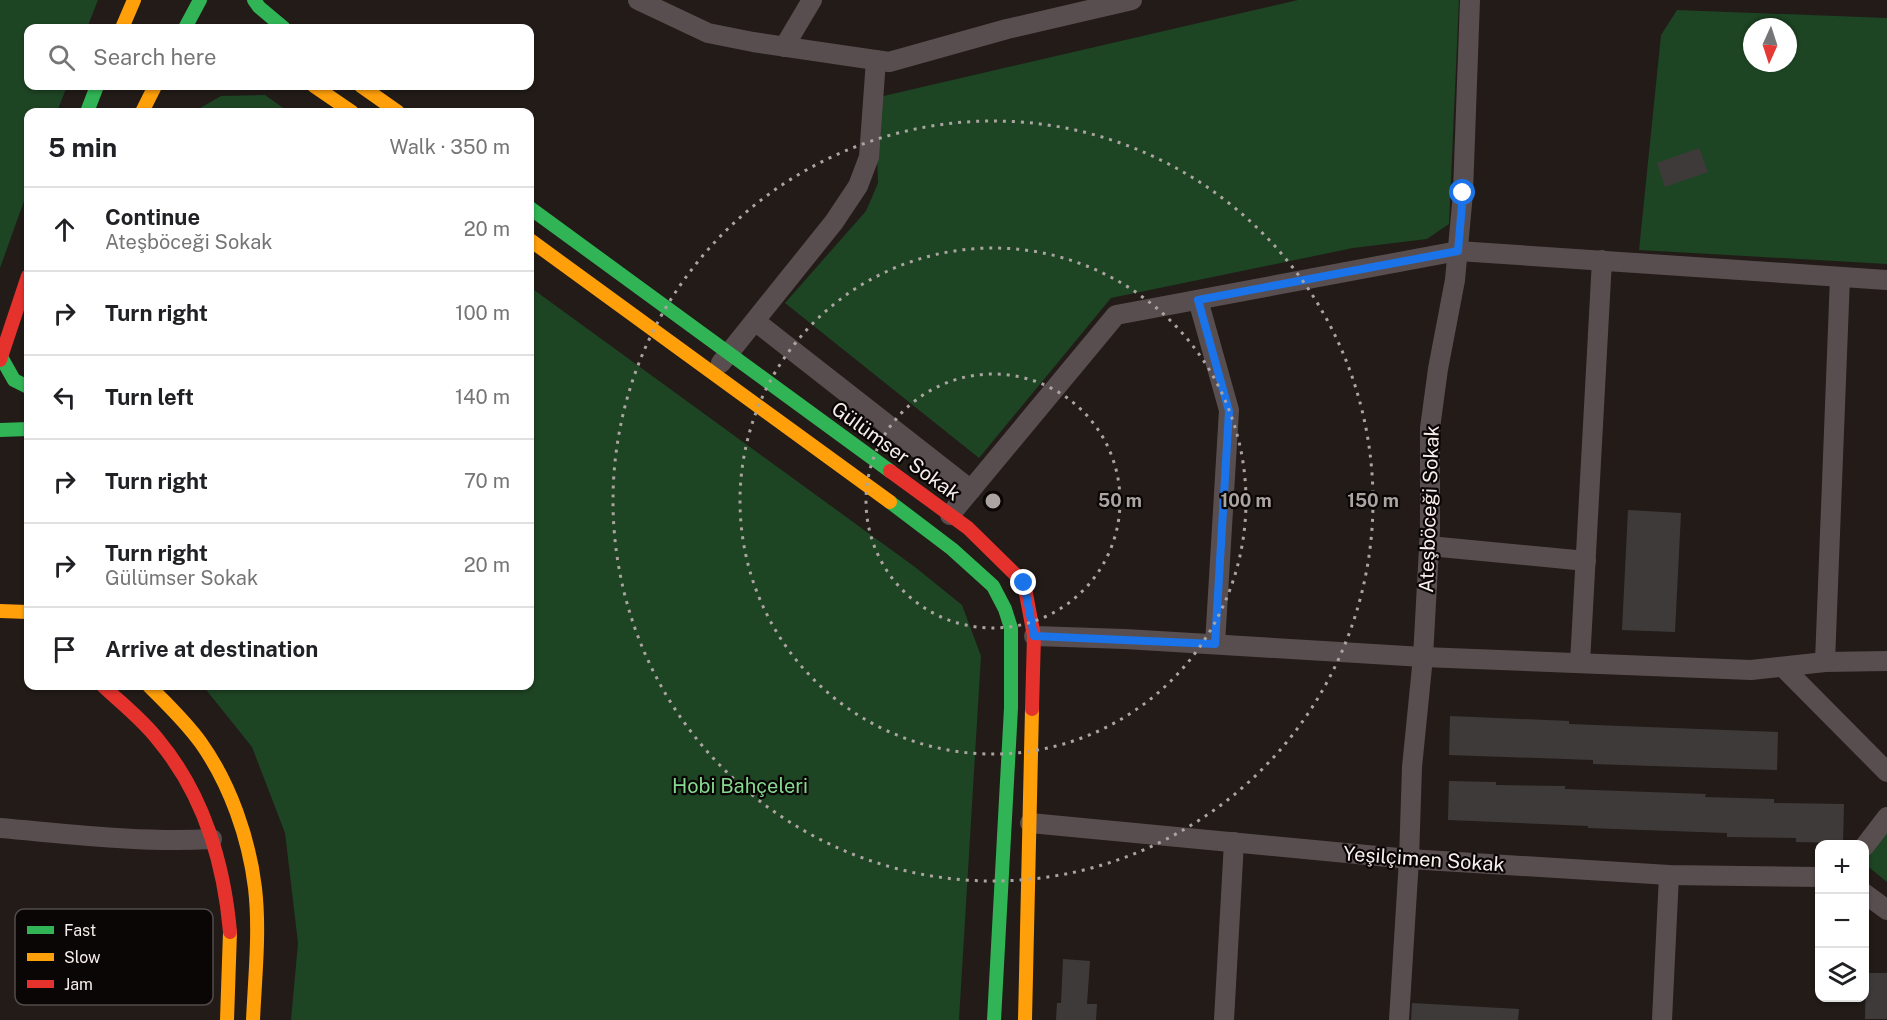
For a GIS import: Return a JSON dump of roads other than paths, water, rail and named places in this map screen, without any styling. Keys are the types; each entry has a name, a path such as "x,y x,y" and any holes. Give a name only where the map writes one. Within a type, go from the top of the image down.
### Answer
{"street":[{"path":"124,24 134,0"},
{"path":"187,24 200,0"},
{"path":"254,0 279,24"},
{"path":"638,0 708,33 784,47 889,62 1007,29 1048,10 1132,0"},
{"path":"784,47 812,0"},
{"name":"Ateşböceği Sokak","path":"1400,1020 1410,859 1412,767 1423,657 1429,546 1430,428 1458,251 1463,193 1470,0"},
{"path":"713,372 834,222 858,186 869,157 876,60"},
{"path":"89,108 96,90"},
{"path":"144,108 153,90"},
{"path":"320,90 346,108"},
{"path":"367,90 392,108"},
{"name":"Gülümser Sokak","path":"534,211 968,528 1024,583 1034,636 1025,1020"},
{"path":"534,243 952,549 993,586 1005,609 1011,628 1011,708 994,1020"},
{"path":"950,515 1116,315 1458,251 1887,280"},
{"path":"1580,663 1602,261"},
{"path":"1825,662 1840,277"},
{"path":"24,288 1,358 13,380 24,387"},
{"path":"1198,300 1229,411 1215,644"},
{"path":"755,321 971,490"},
{"path":"0,430 24,429"},
{"path":"1429,546 1586,561"},
{"path":"1034,636 1423,657 1751,670 1825,662 1887,661"},
{"path":"1783,667 1887,772"},
{"path":"107,690 164,746 189,786 212,839 224,885 230,939 227,1020"},
{"path":"153,690 202,745 215,766 236,813 248,849 255,888 253,1020"},
{"path":"1869,840 1887,817"},
{"name":"Yeşilçimen Sokak","path":"1030,823 1410,859 1669,876 1815,877"},
{"path":"0,828 94,837 188,841 212,839"},
{"path":"1224,1020 1234,842"},
{"path":"1662,1020 1669,876"},
{"path":"1865,894 1887,910"}],"park label":[{"name":"Hobi Bahçeleri","path":"740,786"}]}
